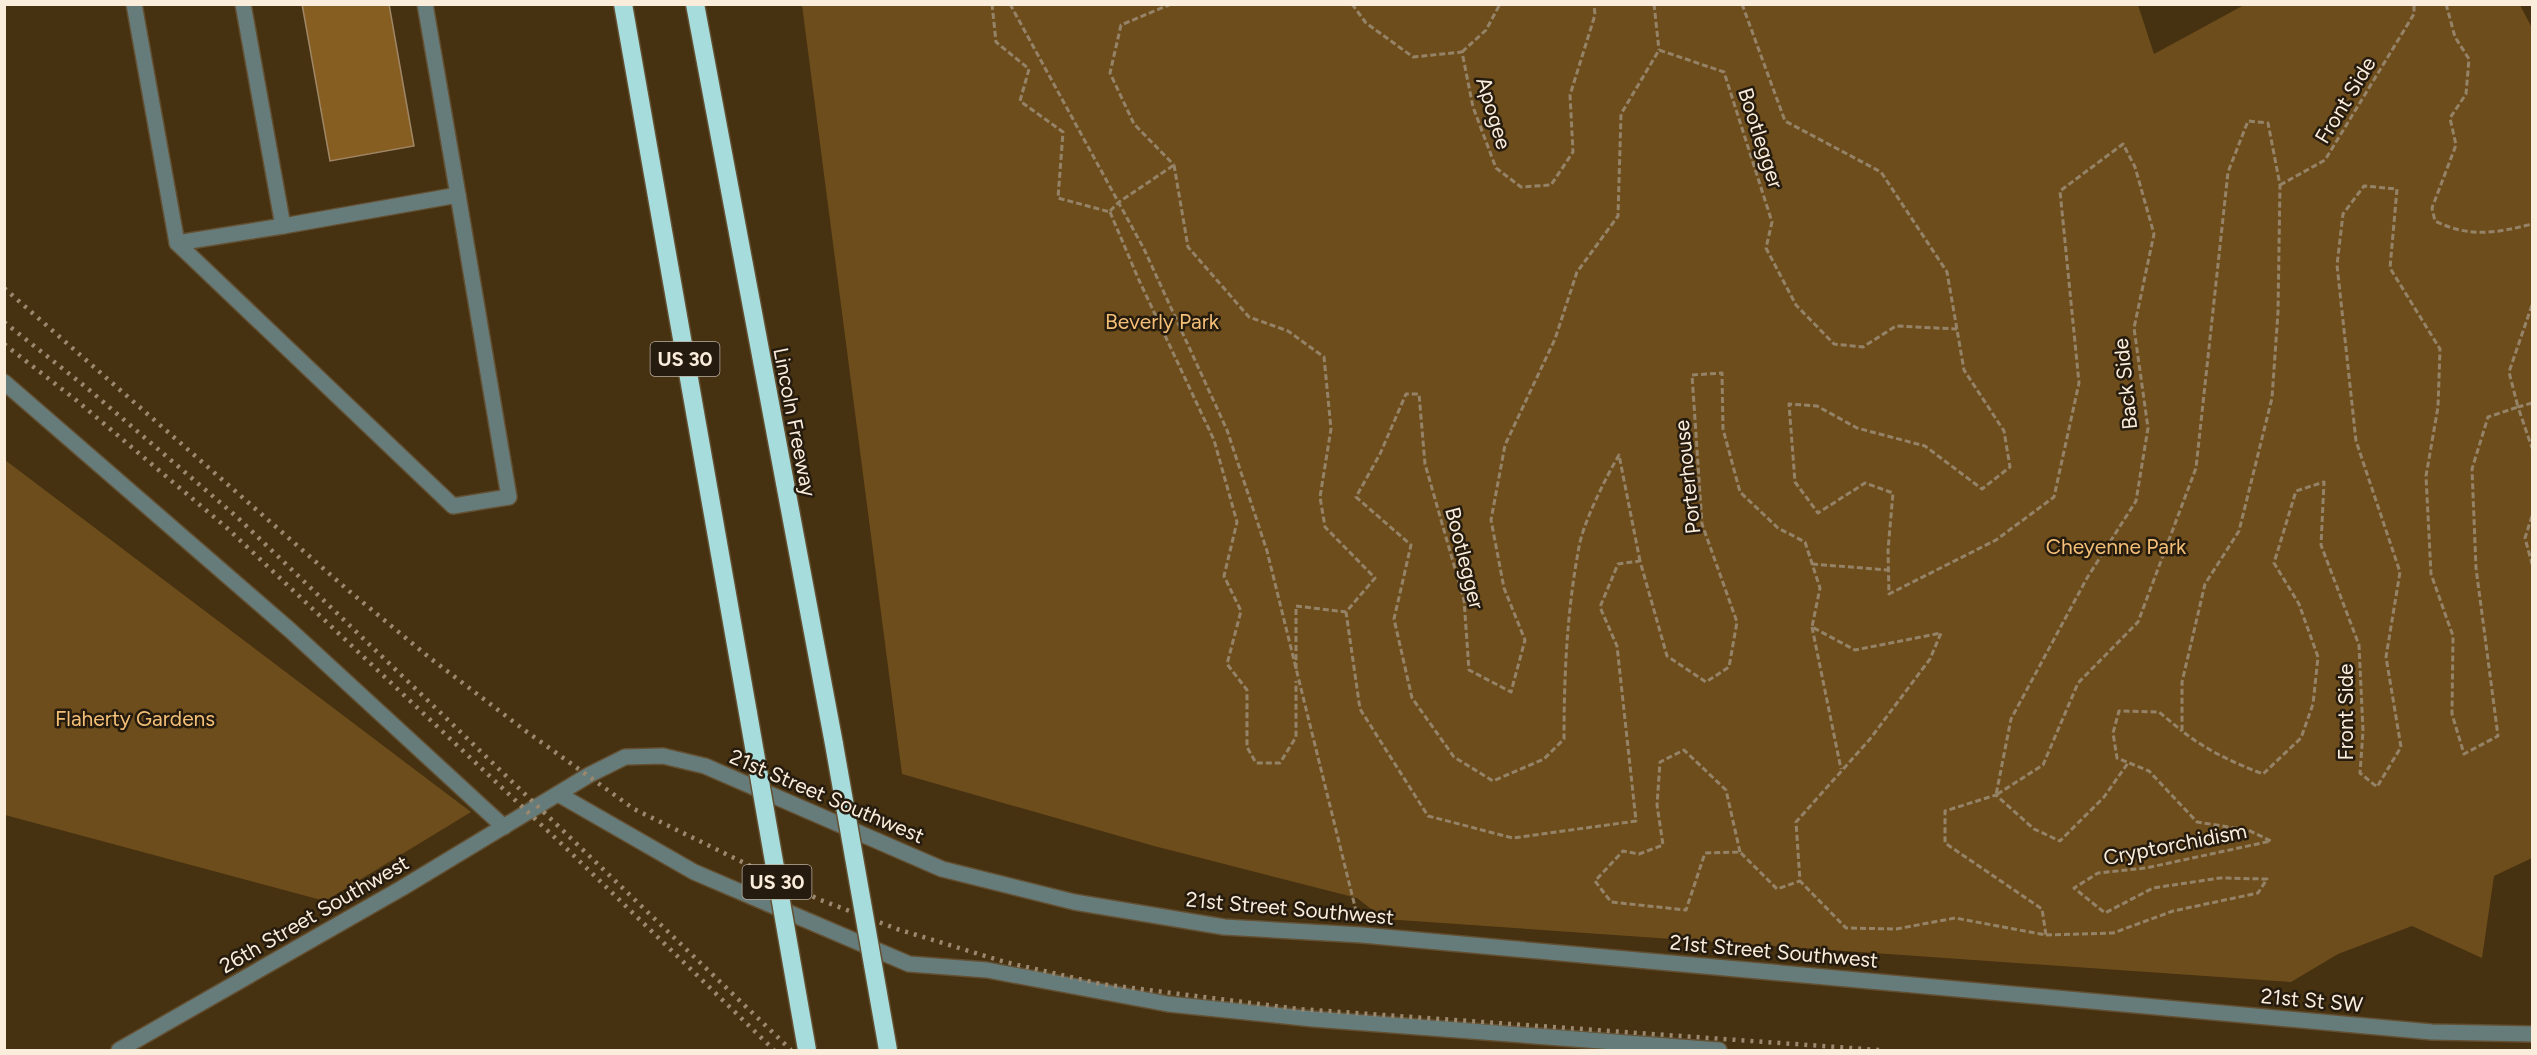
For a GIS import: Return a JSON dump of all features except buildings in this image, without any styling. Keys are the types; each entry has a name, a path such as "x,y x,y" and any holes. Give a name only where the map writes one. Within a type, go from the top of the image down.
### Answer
{"highway":[{"name":"US 30","path":"623,4 807,1050"},
{"path":"695,4 713,109"},
{"path":"708,4 713,109"},
{"name":"Lincoln Freeway","path":"713,109 834,744 888,1050"}],"street":[{"path":"134,4 177,243 453,506 509,497 425,4"},
{"path":"243,4 283,226"},
{"path":"177,243 458,195"},
{"path":"4,382 291,631 504,827"},
{"name":"21st Street Southwest","path":"528,813 625,757 663,756 705,766 833,823 953,872 1074,902 1224,927 1362,935 2088,1000"},
{"path":"558,794 694,872 909,964 987,970 1179,1005 1336,1021 1719,1050"},
{"name":"26th Street Southwest","path":"119,1050 528,813"},
{"name":"21st St SW","path":"2088,1000 2432,1032 2532,1034"}],"path":[{"path":"992,4 996,42 1029,69 1020,101 1063,132 1058,198 1110,212"},
{"path":"1171,4 1121,25 1110,73 1134,124 1174,165 1188,247 1249,317 1288,331 1324,357 1331,429 1320,497 1325,527 1375,578 1346,612 1360,709 1428,816 1513,838 1636,821 1617,646 1599,607 1618,564 1640,561"},
{"name":"Apogee","path":"1352,4 1366,23 1413,57 1462,52 1473,107 1497,168 1521,187 1551,185 1573,152 1570,95 1595,15 1594,4"},
{"path":"1462,52 1486,30 1500,4"},
{"path":"1654,4 1659,50"},
{"path":"1742,4 1785,122 1881,172 1947,272 1957,329"},
{"name":"Front Side","path":"2280,185 2325,160 2414,14 2414,4"},
{"path":"2446,4 2455,37 2469,59 2466,94 2450,118 2456,145 2432,207 2434,220 2451,229 2495,233 2532,225"},
{"path":"1009,5 1144,249 1227,430 1267,550 1362,935"},
{"name":"Bootlegger","path":"1640,561 1619,455 1607,476 1579,545 1564,668 1563,739 1544,759 1492,782 1454,757 1412,698 1394,619 1411,544 1356,497 1380,454 1406,394 1419,394 1425,464 1464,600 1468,670 1511,692 1525,640 1504,588 1491,520 1505,445 1555,339 1577,272 1618,216 1621,114 1659,50 1724,72 1772,222 1766,248 1796,305 1834,344 1863,347 1896,326 1957,329"},
{"path":"1812,627 1855,650 1941,633 1930,659 1870,739 1796,822 1800,881 1846,928 1896,929 1955,918 2046,935 2042,909 1945,843 1945,811 1996,795 2043,765 2078,683 2138,622 2196,468 2228,172 2248,121 2268,123 2280,185 2278,312 2272,398 2239,531 2205,584 2182,682 2182,731"},
{"name":"Back Side","path":"1957,329 1964,370 2004,431 2010,467 1982,489 1925,446 1857,428 1817,406 1789,404 1795,483 1818,513 1865,483 1893,493 1888,550 1889,594 1996,540 2054,497 2079,383 2060,191 2123,144 2134,168 2154,234 2134,328 2148,428 2136,501 2087,578 2011,719 1996,795"},
{"path":"1110,212 1119,202 1174,165"},
{"name":"Front Side","path":"2182,731 2233,763 2263,774 2301,738 2313,704 2318,657 2299,604 2274,563 2296,491 2324,482 2321,545 2359,645 2363,731 2360,773 2377,787 2401,747 2386,657 2400,572 2356,441 2337,265 2343,214 2364,186 2397,189 2390,268 2440,349 2438,407 2426,476 2431,574 2453,636 2452,714 2464,754 2498,736 2476,568 2472,469 2488,417 2518,407"},
{"path":"1110,212 1138,278 1214,440 1237,522 1224,576 1241,611 1227,664 1247,690 1247,747 1256,763 1280,763 1296,737 1296,606 1346,612"},
{"path":"2532,305 2509,372 2532,448"},
{"name":"Porterhouse","path":"1640,561 1667,656 1706,682 1729,667 1737,622 1702,524 1692,375 1722,374 1723,429 1740,492 1778,528 1805,542 1820,588 1812,627"},
{"path":"2518,407 2532,403"},
{"path":"2532,516 2524,538 2532,564"},
{"path":"1812,564 1888,570"},
{"path":"1812,627 1841,769"},
{"path":"1996,795 2034,829 2060,841 2104,797 2128,763 2117,758 2114,733 2119,711 2159,712 2182,731"},
{"path":"1740,852 1705,853 1686,910 1611,902 1595,881 1623,851 1639,854 1663,845 1657,805 1660,762 1684,750 1725,790 1740,852 1777,890 1800,881"},
{"name":"Cryptorchidism","path":"2046,935 2114,933 2173,911 2258,893 2266,879 2220,878 2153,888 2104,913 2074,888 2098,873 2146,868 2271,841 2248,830 2198,822 2149,771 2128,763"}],"green space":[{"path":"802,5 2138,5 2154,54 2244,5 2520,5 2532,28 2532,858 2494,876 2482,958 2412,926 2338,954 2291,982 1384,919 1357,898 1154,846 902,774"},
{"name":"Flaherty Gardens","path":"5,460 471,812 325,901 5,815"}],"railway":[{"path":"4,288 349,591 430,658 523,729 634,809 818,899 897,929 1005,962 1101,984 1299,1009 1879,1050"},
{"path":"4,322 87,388 237,517 791,1050"},
{"path":"4,344 76,400 227,528 568,850 774,1050"}],"park label":[{"name":"Beverly Park","path":"1162,321"},
{"name":"Cheyenne Park","path":"2116,546"}]}
